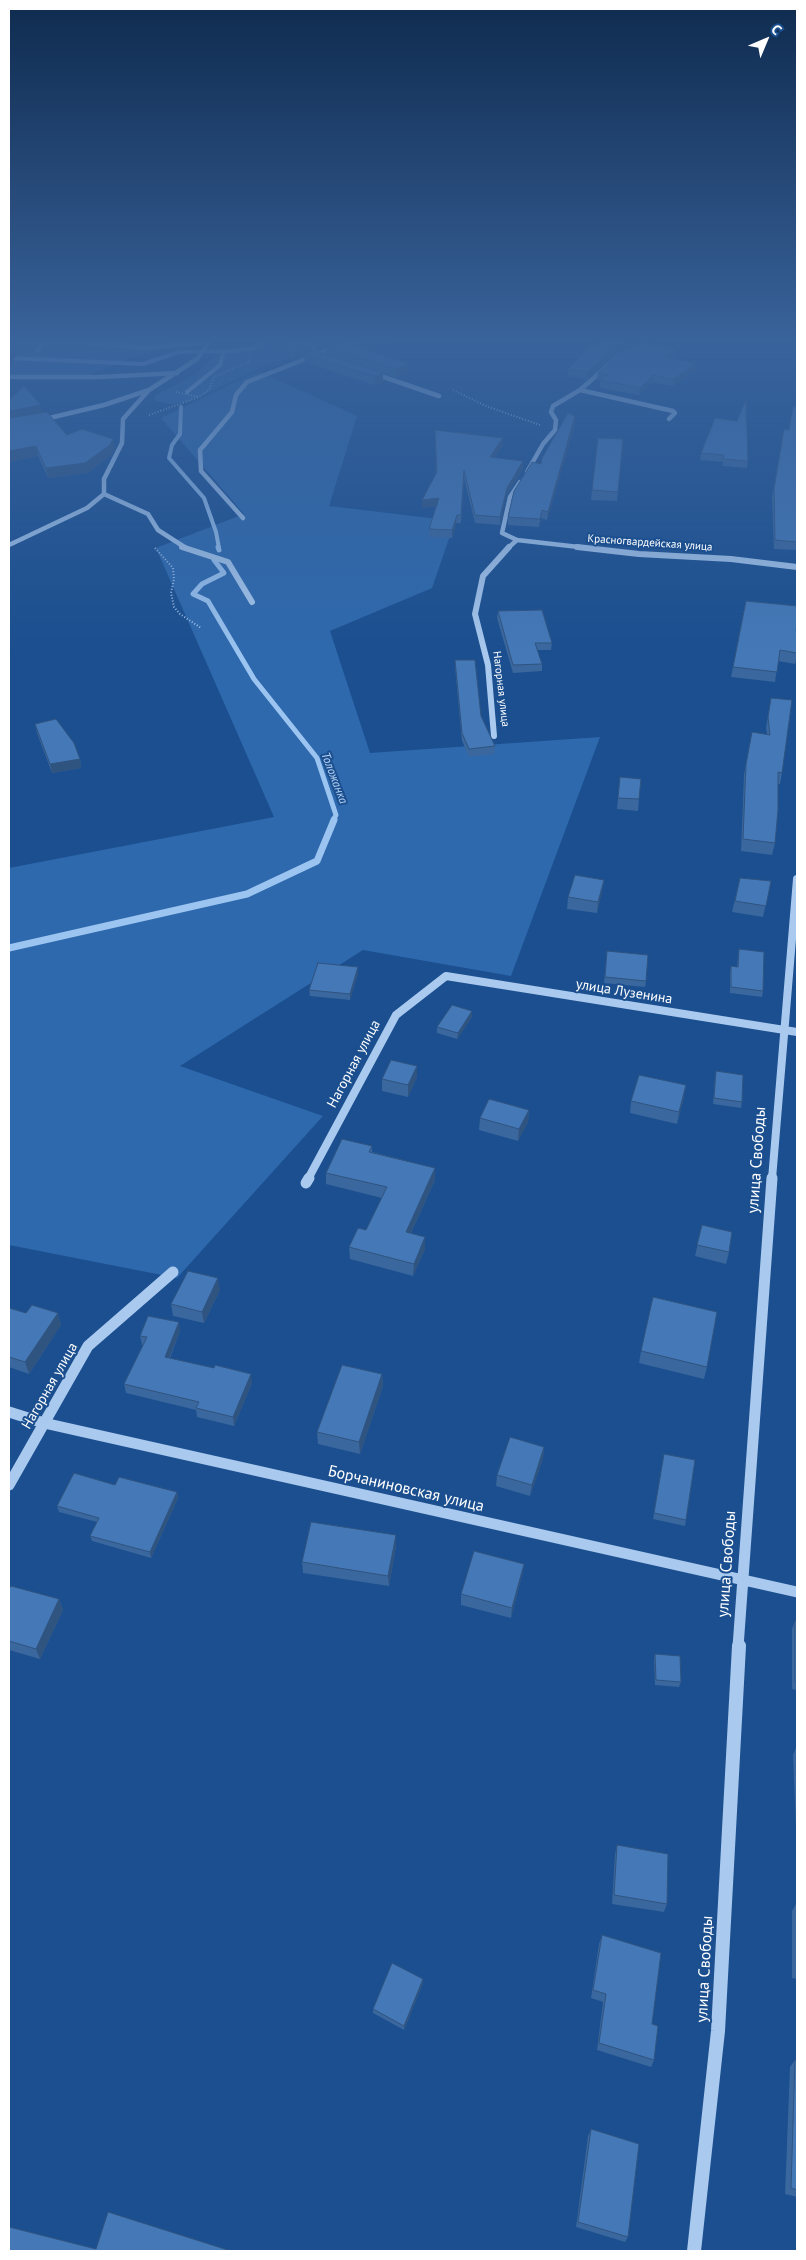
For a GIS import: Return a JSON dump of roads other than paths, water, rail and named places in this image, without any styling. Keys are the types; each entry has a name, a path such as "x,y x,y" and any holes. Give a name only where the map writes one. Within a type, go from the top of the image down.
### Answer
{"street":[{"path":"104,494 104,479 121,444"},
{"path":"205,444 200,450 201,471 243,518"},
{"path":"502,533 510,497 543,444"},
{"path":"9,545 87,508 104,494"},
{"path":"104,494 148,514 158,530 182,547 228,562 252,602"},
{"name":"Красногвардейская улица","path":"502,533 517,540 639,554 731,559 797,567"},
{"name":"Нагорная улица","path":"494,736 488,665 475,614 483,576 499,556 517,540"},
{"name":"улица Свободы","path":"694,2251 718,2031 742,1581 783,1030 797,879"},
{"name":"Нагорная улица","path":"306,1183 396,1014 446,976"},
{"name":"улица Лузенина","path":"446,976 797,1032"},
{"name":"Нагорная улица","path":"9,1484 88,1346 173,1272"},
{"name":"Борчаниновская улица","path":"9,1412 44,1424 797,1592"}],"waterway":[{"name":"Толожанка","path":"172,444 169,458 204,498 216,532 219,548"},
{"name":"Толожанка","path":"214,560 224,573 202,584 193,594 208,601 254,679 317,758 336,815 333,821"},
{"name":"Толожанка","path":"9,948 247,894 317,861 334,820"}]}
